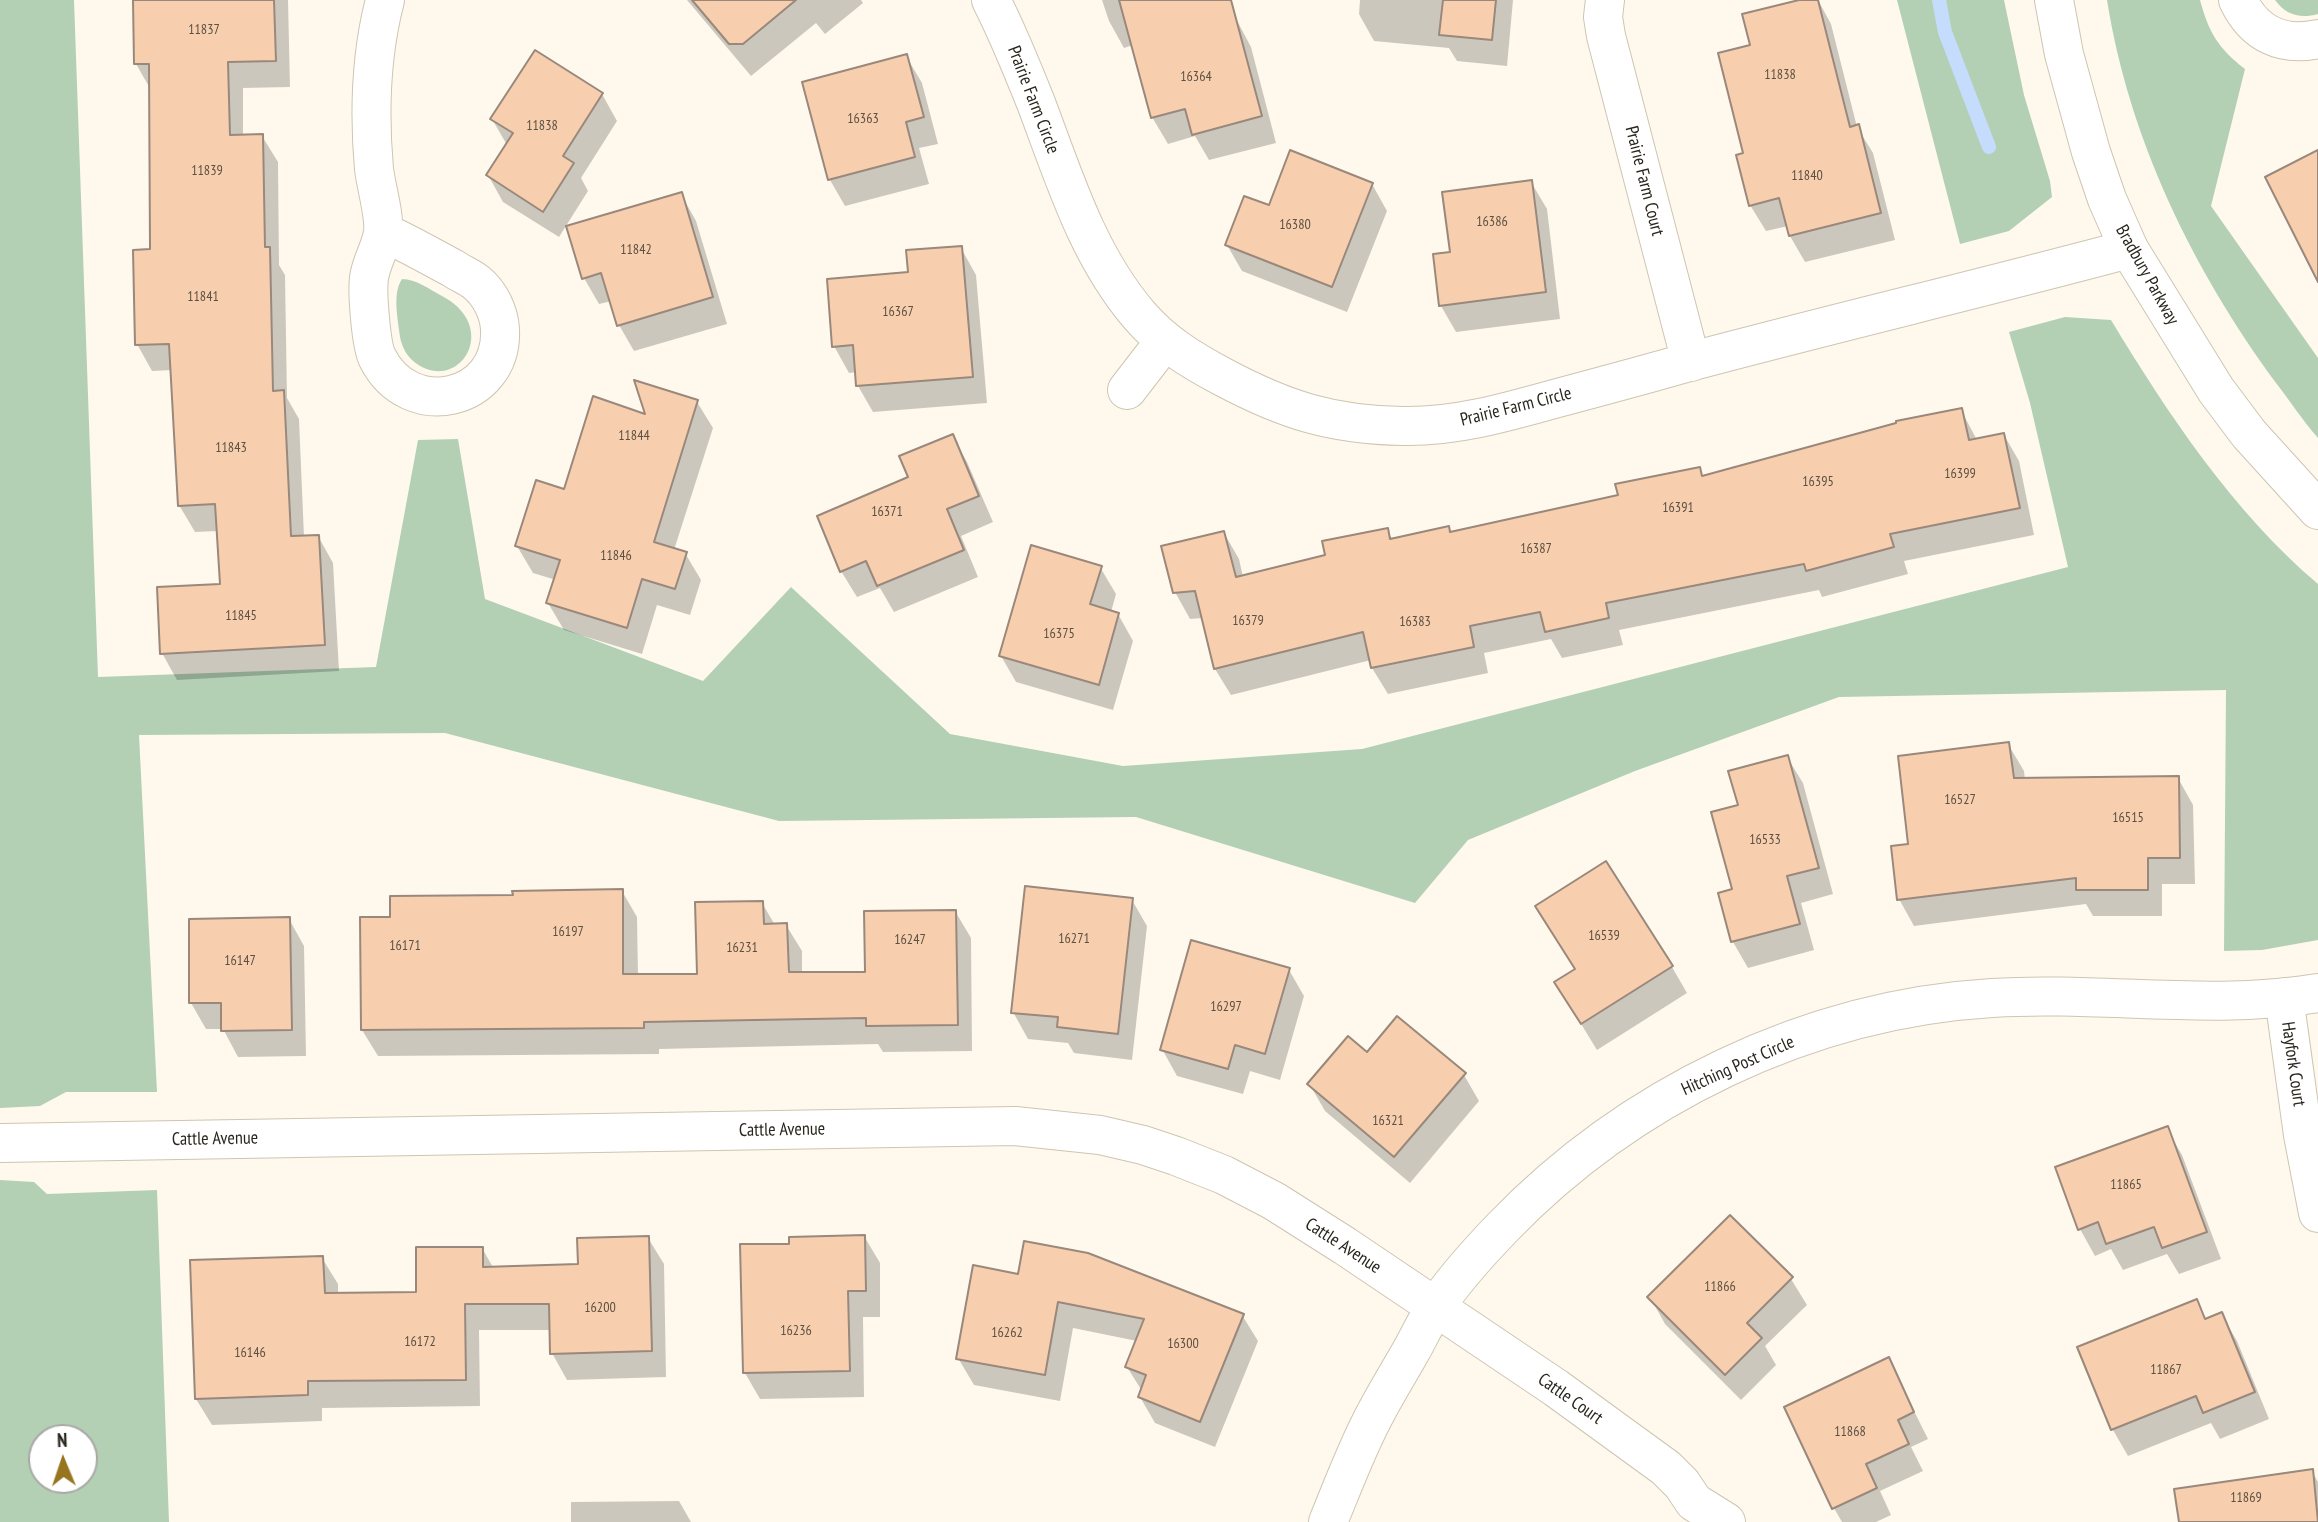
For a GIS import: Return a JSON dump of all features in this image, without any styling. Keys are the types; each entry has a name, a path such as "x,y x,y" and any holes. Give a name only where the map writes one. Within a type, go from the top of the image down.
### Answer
{"street":[{"path":"383,232 374,170 371,117 374,65 385,0"},
{"name":"Prairie Farm Circle","path":"991,0 1009,38 1062,174 1097,254 1116,286 1164,342 1191,360 1256,395 1289,409 1357,423 1404,426 1450,423 1494,415 2129,249"},
{"name":"Prairie Farm Court","path":"1605,0 1603,17 1606,36 1691,362"},
{"name":"Bradbury Parkway","path":"2054,0 2067,66 2087,140 2107,199 2129,249 2216,390 2249,434 2318,510"},
{"path":"2238,0 2258,29 2279,39 2303,42 2318,39"},
{"path":"1127,390 1164,342"},
{"name":"Hayfork Court","path":"2301,995 2303,1135 2318,1213"},
{"name":"Hitching Post Circle","path":"1328,1522 1370,1423 1435,1308 1473,1258 1539,1191 1620,1127 1707,1076 1820,1030 1940,1002 1993,998 2301,995"},
{"name":"Cattle Avenue","path":"0,1143 1002,1126 1056,1129 1143,1145 1224,1175 1274,1201 1333,1238 1435,1308"},
{"name":"Cattle Court","path":"1435,1308 1556,1388 1666,1468 1682,1485 1694,1512 1726,1522"}],"green space":[{"path":"0,0 74,0 98,677 376,667 418,440 458,439 485,599 703,681 791,587 950,734 1123,766 1362,749 2068,567 2030,403 2009,332 2065,317 2111,320 2155,391 2230,494 2287,556 2318,584 2318,940 2262,950 2224,951 2226,690 1839,697 1635,771 1468,840 1415,903 1136,817 779,821 445,733 139,735 157,1092 66,1092 40,1106 0,1108"},
{"path":"1897,0 2004,0 2024,95 2050,181 2052,197 2009,231 1960,244"},
{"path":"2107,0 2200,0 2216,39 2245,69 2211,206 2318,358 2318,438 2246,340 2192,249 2148,152 2131,103"},
{"path":"2275,0 2318,0 2318,14 2294,14"},
{"path":"402,279 422,285 442,296 460,309 469,324 471,339 468,352 459,363 447,370 433,371 417,364 402,345 396,307 397,292"},
{"path":"0,1180 34,1182 47,1194 157,1190 169,1522 0,1522"}],"building":[{"path":"133,0 274,0 276,61 228,62 230,135 263,134 265,247 270,247 273,391 284,390 291,536 319,535 325,645 160,654 157,587 220,584 215,504 178,506 169,344 135,345 133,250 150,249 149,64 134,64"},
{"path":"692,0 796,0 743,44 729,44"},
{"path":"1119,0 1231,0 1262,116 1192,135 1185,109 1151,118"},
{"path":"1443,0 1496,0 1492,40 1439,35"},
{"path":"1799,0 1818,0 1850,127 1859,124 1881,213 1789,236 1779,198 1749,206 1736,155 1743,153 1718,53 1750,45 1742,14"},
{"path":"535,50 603,93 563,156 574,163 543,212 486,175 513,133 490,119"},
{"path":"907,54 924,117 906,122 915,157 828,180 802,82"},
{"path":"1290,150 1373,183 1332,287 1225,245 1244,196 1269,205"},
{"path":"2318,150 2318,282 2265,177"},
{"path":"1532,180 1546,292 1439,306 1433,254 1450,252 1442,192"},
{"path":"682,192 713,297 617,326 601,273 582,279 566,226"},
{"path":"962,246 973,377 856,386 853,345 832,347 827,279 908,272 906,250"},
{"path":"634,380 698,400 654,542 687,552 675,589 642,579 627,628 546,603 560,560 515,546 536,480 564,489 593,396 645,414"},
{"path":"1962,408 1969,440 2004,433 2020,508 1890,534 1894,547 1806,571 1804,564 1606,603 1609,618 1545,632 1540,612 1470,626 1474,647 1371,668 1363,632 1214,669 1195,591 1173,593 1161,546 1224,531 1236,577 1325,555 1322,541 1388,528 1390,539 1449,526 1450,532 1618,495 1615,484 1700,467 1702,476 1896,421"},
{"path":"953,434 979,496 947,509 964,550 877,586 866,561 840,572 817,516 908,477 899,456"},
{"path":"1031,545 1102,566 1090,604 1119,613 1099,685 999,656"},
{"path":"2009,742 2014,778 2179,776 2180,858 2148,858 2148,890 2076,890 2076,878 1897,900 1891,846 1908,844 1898,756"},
{"path":"1788,755 1819,868 1787,876 1800,924 1731,942 1718,893 1732,889 1711,812 1738,805 1728,771"},
{"path":"1606,861 1673,966 1581,1024 1554,982 1575,969 1535,906"},
{"path":"1025,886 1133,898 1118,1034 1057,1027 1058,1017 1011,1013"},
{"path":"623,889 623,974 697,974 695,902 763,901 764,924 787,923 789,972 865,972 864,911 956,910 958,1025 866,1026 866,1018 644,1022 644,1028 361,1030 360,917 390,917 390,896 513,895 512,891"},
{"path":"290,917 292,1030 221,1031 221,1003 189,1003 189,919"},
{"path":"1191,940 1290,968 1265,1054 1235,1045 1228,1069 1160,1050"},
{"path":"1397,1016 1466,1073 1394,1157 1307,1084 1348,1036 1367,1052"},
{"path":"2168,1126 2207,1232 2162,1248 2154,1227 2106,1244 2098,1222 2078,1230 2055,1167"},
{"path":"1730,1215 1793,1277 1747,1323 1762,1338 1725,1375 1647,1297"},
{"path":"865,1235 866,1291 848,1291 850,1371 743,1373 740,1244 789,1244 789,1237"},
{"path":"649,1236 652,1351 550,1354 549,1304 465,1304 466,1380 308,1381 308,1395 195,1399 190,1260 323,1256 325,1293 416,1292 416,1247 483,1247 483,1267 578,1264 577,1238"},
{"path":"1024,1241 1088,1253 1244,1314 1200,1422 1138,1397 1146,1375 1125,1367 1144,1319 1058,1302 1045,1375 956,1359 973,1265 1018,1274"},
{"path":"2197,1299 2205,1319 2222,1312 2255,1392 2203,1413 2196,1396 2111,1430 2077,1347"},
{"path":"1889,1357 1914,1412 1898,1420 1909,1444 1866,1464 1877,1488 1832,1509 1784,1407"},
{"path":"2313,1469 2318,1522 2179,1522 2174,1489"}],"waterway":[{"path":"1939,0 1945,32 1989,147"}]}
